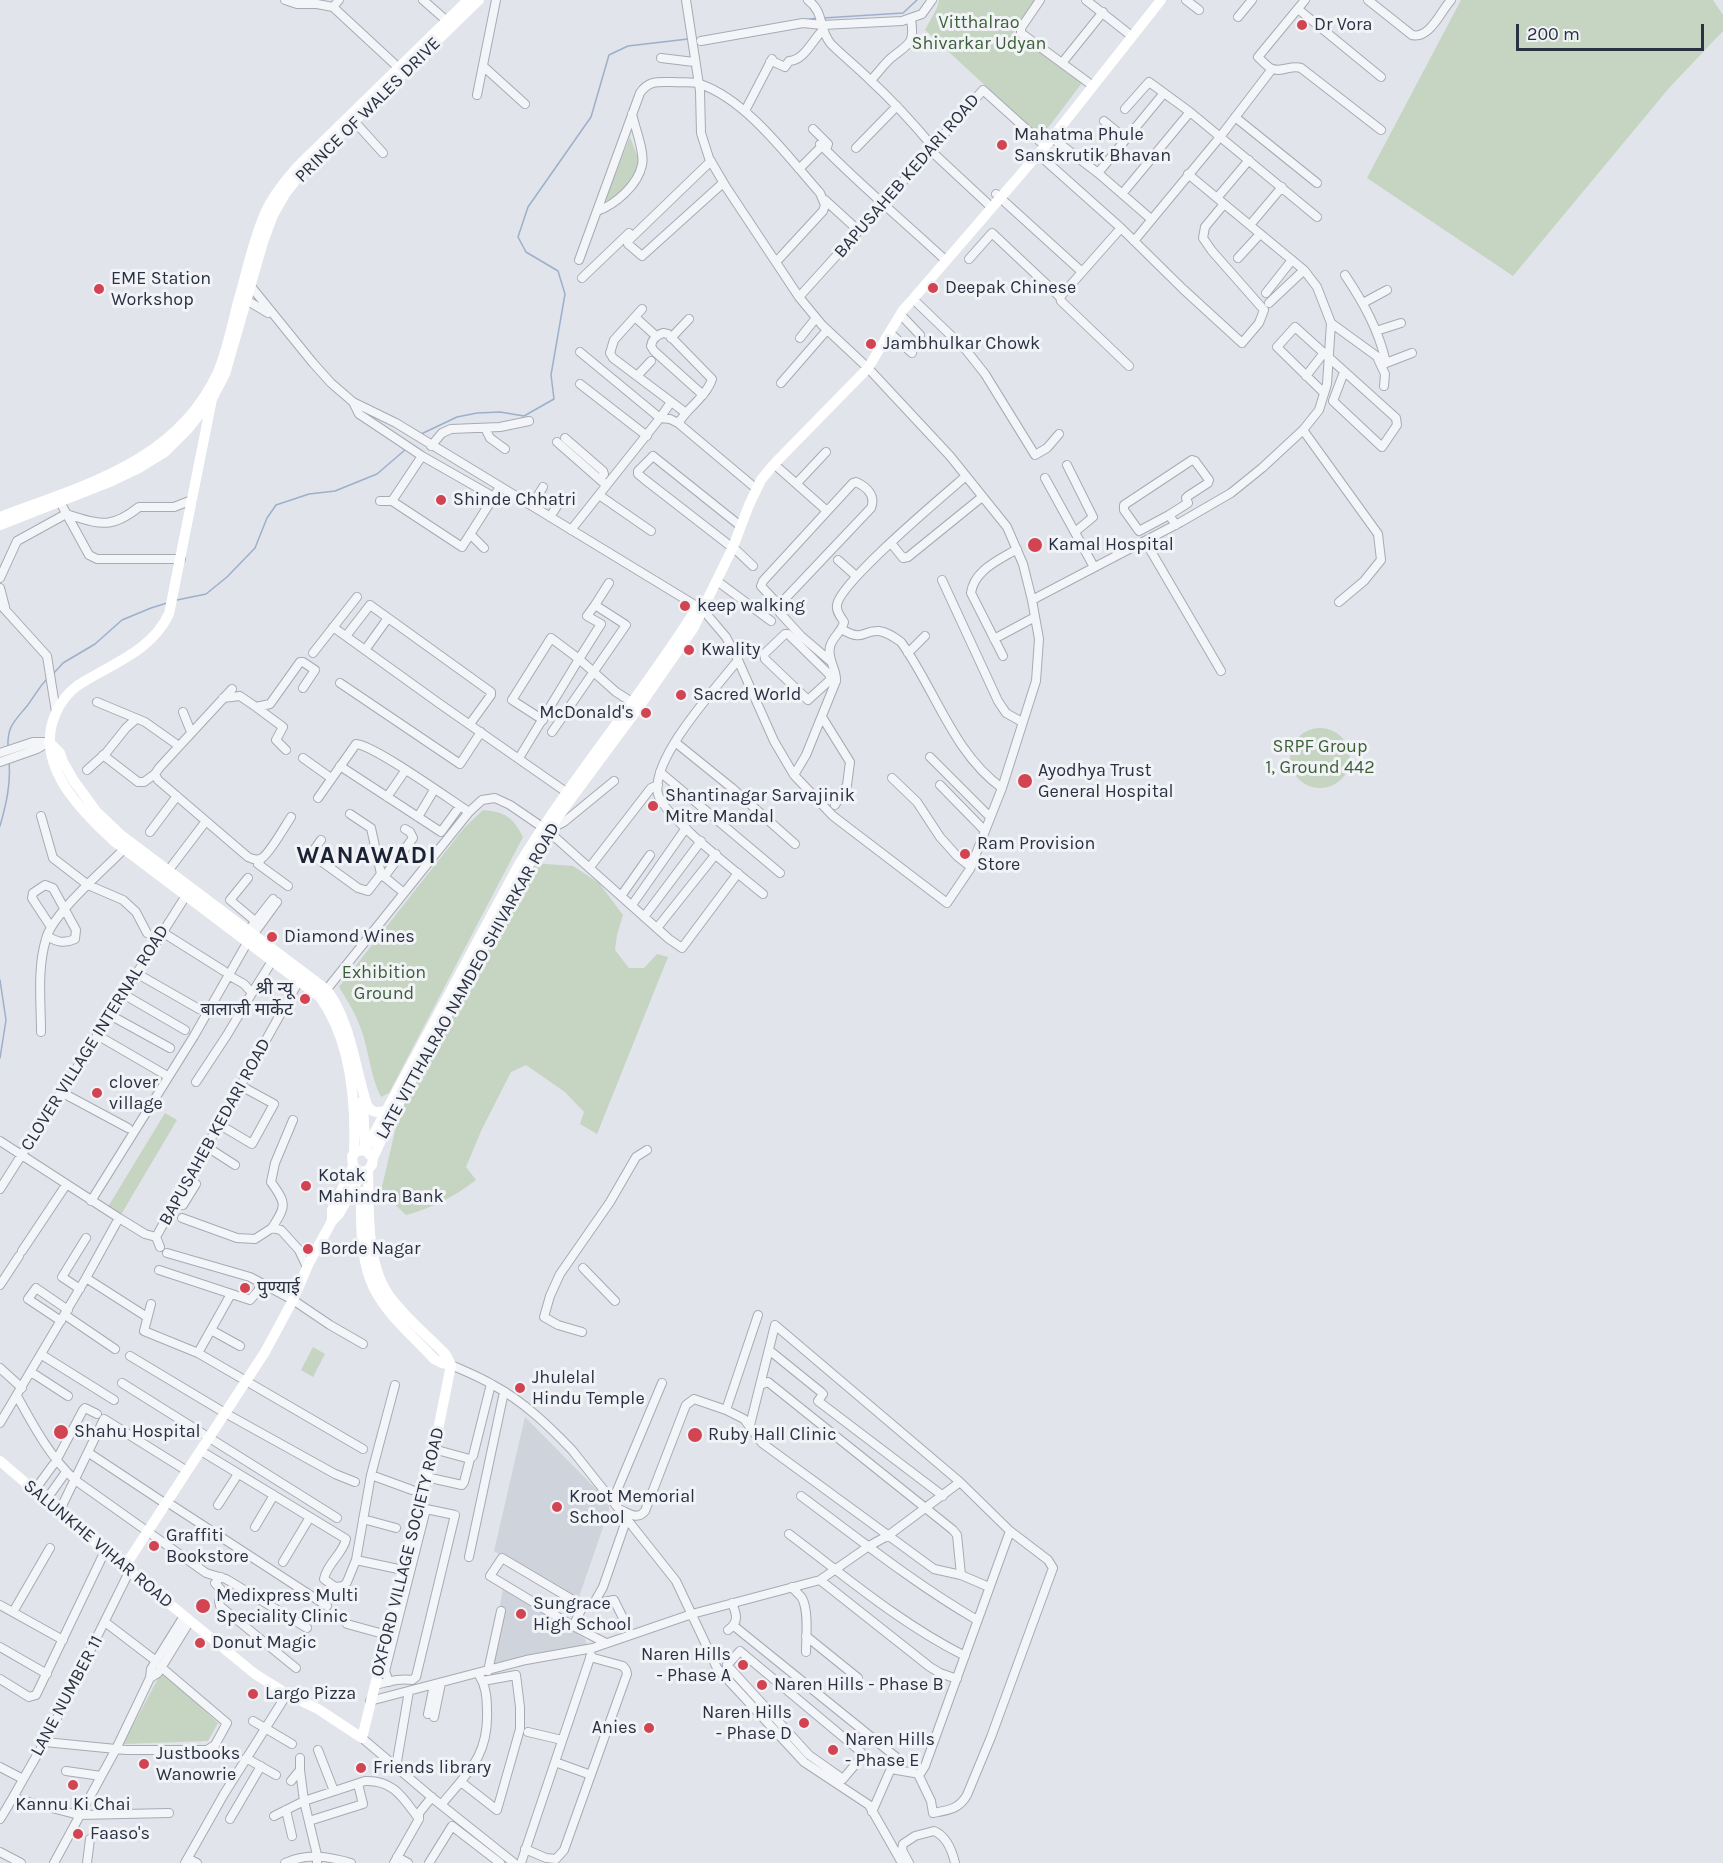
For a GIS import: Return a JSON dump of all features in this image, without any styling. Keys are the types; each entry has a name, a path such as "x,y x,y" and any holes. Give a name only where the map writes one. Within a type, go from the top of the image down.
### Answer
{"street":[{"path":"285,0 297,4 318,2 333,7 401,71"},
{"path":"333,7 339,0"},
{"path":"423,0 447,21"},
{"name":"PRINCE OF WALES DRIVE","path":"247,284 273,214 285,194 303,171 354,121 468,0"},
{"name":"PRINCE OF WALES DRIVE","path":"0,525 112,482 165,452 188,429 225,374 256,240 266,211 278,190 298,166 479,0"},
{"path":"477,96 496,0"},
{"path":"247,284 328,380 353,402 396,423 700,608 726,637 774,741 794,776 833,816 947,903 971,867 1002,788 1036,681 1039,639 1023,564 1007,527 950,456 866,367 826,330 799,297 723,183 710,160 701,133 699,83 686,0"},
{"path":"808,0 816,6 822,27 831,43 897,106 931,149 988,204"},
{"path":"702,42 802,23 822,27 911,19 922,14 932,0"},
{"path":"1040,0 1021,28 1021,33 1089,83"},
{"name":"LATE VITTHALRAO NAMDEO SHIVARKAR ROAD","path":"1044,145 1089,83 1155,0"},
{"name":"LATE VITTHALRAO NAMDEO SHIVARKAR ROAD","path":"700,608 717,581 761,480 866,367 913,299 998,195 1044,145 1161,0"},
{"path":"1186,0 1199,10"},
{"path":"1238,17 1252,0"},
{"path":"1305,0 1258,57 1272,69 1284,70 1296,66 1301,68 1381,130"},
{"path":"1368,0 1412,35 1419,36 1426,33 1451,0"},
{"path":"1089,1 1129,34"},
{"path":"1298,9 1382,77"},
{"path":"1062,63 1103,12"},
{"path":"871,80 890,58 912,40 911,19"},
{"path":"745,111 772,60 785,67 789,61 795,61 801,57 822,27"},
{"path":"661,58 694,59"},
{"path":"483,66 525,104"},
{"path":"1134,241 1220,137 1272,69"},
{"path":"579,260 640,93 645,85 657,81 699,83 732,100 799,169 824,199 859,231"},
{"path":"1125,109 1149,82 1190,112 1317,217"},
{"name":"BAPUSAHEB KEDARI ROAD","path":"799,297 983,90 1044,145"},
{"path":"1098,173 1164,93"},
{"path":"856,148 897,106"},
{"path":"1122,194 1190,112"},
{"path":"597,211 607,208 621,197 637,177 642,166 642,156 632,114"},
{"path":"1235,117 1317,183"},
{"path":"354,121 383,153"},
{"path":"1104,121 1126,139"},
{"path":"799,169 822,146 827,147 828,144 813,129"},
{"path":"1044,145 1098,173 1151,219"},
{"path":"1044,145 1121,228 1242,343 1259,323 1264,310 1203,238 1205,226 1224,204"},
{"path":"822,146 942,257"},
{"path":"710,160 628,243 642,256 723,183"},
{"path":"582,278 710,160"},
{"path":"1217,198 1249,160"},
{"path":"1032,600 1176,525 1231,493 1303,430 1319,410 1324,393 1331,323 1317,287 1304,270 1188,174"},
{"path":"1250,225 1282,187"},
{"path":"998,195 1082,272"},
{"name":"LATE VITTHALRAO NAMDEO SHIVARKAR ROAD","path":"364,1154 394,1112 548,827 569,794 693,629 700,608 731,546 757,476 768,461 866,367 898,311 942,257 998,195"},
{"path":"776,262 823,212 824,199"},
{"path":"1060,297 1121,228"},
{"path":"969,259 992,233 1129,366"},
{"path":"1238,258 1260,234"},
{"path":"1266,293 1292,260"},
{"path":"1269,303 1304,270"},
{"path":"1345,275 1363,303 1376,331 1386,363"},
{"path":"1363,303 1387,290"},
{"path":"243,298 264,309 277,320"},
{"path":"913,299 966,350 985,374 1035,455 1047,448 1059,434"},
{"path":"642,309 614,340 610,353 613,358 686,413"},
{"path":"901,315 920,335"},
{"path":"635,317 656,336"},
{"path":"800,338 816,318"},
{"path":"671,338 689,319"},
{"path":"1331,323 1386,363"},
{"path":"1376,331 1401,323"},
{"path":"1324,393 1277,347 1295,327 1396,418 1397,425 1382,447 1333,401 1344,372"},
{"path":"782,383 826,330"},
{"path":"678,423 703,395 712,379 671,338 663,333 656,336 651,342 654,351 703,395"},
{"path":"890,333 912,353"},
{"path":"580,352 662,419 670,419 678,423 753,486"},
{"path":"1386,363 1412,353"},
{"path":"1306,376 1326,356"},
{"path":"1378,358 1385,374 1384,386"},
{"path":"637,376 651,361"},
{"path":"580,384 647,436"},
{"path":"166,875 124,849 88,818 54,766 49,742 52,722 61,701 75,687 127,658 163,627 169,614 181,559 209,397"},
{"name":"PRINCE OF WALES DRIVE","path":"0,517 109,475 135,462 160,446 209,397"},
{"path":"353,402 359,414 422,456 494,497"},
{"path":"572,530 606,485 662,419 671,402"},
{"path":"428,444 451,429 500,427 529,421"},
{"path":"485,428 490,438 506,449"},
{"path":"1303,430 1378,534 1381,560 1364,581 1339,602"},
{"path":"561,440 606,485"},
{"path":"797,483 826,452"},
{"path":"392,501 422,456"},
{"path":"738,524 653,456 638,471 644,479 731,546 753,566"},
{"path":"1192,460 1195,461 1209,480 1208,483 1186,498 1188,503 1169,515 1139,531 1124,510 1124,505 1192,460"},
{"path":"774,464 827,511"},
{"path":"1067,465 1093,517 1076,532"},
{"path":"829,660 830,646 843,630 844,622 836,606 856,576 966,476"},
{"path":"1045,478 1094,567"},
{"path":"856,482 872,495 874,501 871,507 782,602 774,600 761,586 761,583 827,511 856,482"},
{"path":"380,501 392,501 462,547 500,487"},
{"path":"532,506 543,487"},
{"path":"599,495 651,531"},
{"path":"891,543 903,558 908,557 982,497"},
{"path":"550,517 562,498"},
{"path":"0,578 17,542 66,514 98,523 113,522 125,518 139,507 174,507 192,500"},
{"path":"60,502 89,555 97,559 181,559"},
{"path":"1169,515 1176,525"},
{"path":"470,534 484,548"},
{"path":"1145,541 1221,671"},
{"path":"1003,656 971,593 972,585 980,573 1017,549"},
{"path":"838,560 856,576"},
{"path":"942,580 998,701 1006,713 1022,722"},
{"path":"717,581 771,621"},
{"path":"519,758 602,624 587,616 609,583"},
{"path":"0,588 6,611"},
{"path":"313,653 357,597"},
{"path":"0,604 47,657 56,713"},
{"path":"346,636 370,605 491,692 470,724"},
{"path":"552,732 626,625 595,605"},
{"path":"780,613 801,636 829,660 836,674 822,717 806,755 794,776"},
{"path":"994,639 1035,617"},
{"path":"365,650 388,618"},
{"path":"333,627 569,794"},
{"path":"843,630 860,637 879,631 901,642 962,746 979,768 1002,788"},
{"path":"785,634 788,634 833,678 808,700 765,659 764,654 785,634"},
{"path":"908,653 925,636"},
{"path":"543,720 512,700 551,638 616,692 636,705"},
{"path":"738,660 675,742 660,772 658,794 663,806 686,828 763,894"},
{"path":"256,706 270,704 300,662 315,670 303,688"},
{"path":"340,683 460,764 481,732"},
{"path":"103,755 138,782 144,782 155,774 232,689"},
{"path":"223,698 240,696 283,727 276,740 286,750"},
{"path":"97,702 152,726 179,746"},
{"path":"183,712 191,732"},
{"path":"822,717 850,762 847,785 835,805"},
{"path":"87,770 136,718"},
{"path":"2,757 15,752 37,749 49,742"},
{"path":"49,742 60,753 74,781 96,812 121,835 166,875 335,1001 356,1055 362,1091 364,1154"},
{"path":"675,742 732,788 795,844"},
{"path":"318,798 356,744 362,744 469,812"},
{"path":"930,757 990,817"},
{"path":"303,758 332,778"},
{"path":"340,766 441,832 460,806"},
{"path":"387,798 405,771"},
{"path":"660,772 780,873"},
{"path":"155,774 158,780 248,857 254,860 261,859"},
{"path":"892,778 917,802 940,837 957,856 971,867"},
{"path":"548,827 564,822 614,781"},
{"path":"590,867 651,788 658,785"},
{"path":"940,785 985,831"},
{"path":"418,817 434,790"},
{"path":"150,832 177,796"},
{"path":"324,993 469,812 482,800 495,798 548,827 644,917 682,948 738,873"},
{"path":"350,814 371,828 383,876 404,893"},
{"path":"41,816 53,858 88,885 123,900 136,912 147,933"},
{"path":"288,886 258,864 291,817"},
{"path":"166,875 206,821"},
{"name":"LATE VITTHALRAO NAMDEO SHIVARKAR ROAD","path":"364,1154 518,866 548,827"},
{"path":"632,905 686,828"},
{"path":"321,840 311,854 358,888 368,891 413,838 405,829"},
{"path":"644,917 701,842"},
{"path":"41,1032 40,973 51,927 64,910 124,849"},
{"path":"657,928 716,854"},
{"path":"621,896 650,855"},
{"path":"248,878 230,900 255,921"},
{"path":"47,936 55,941 66,943 75,939 76,930 53,888 45,885 33,893 32,898 51,927"},
{"name":"CLOVER VILLAGE INTERNAL ROAD","path":"0,1189 188,892"},
{"path":"91,1201 189,1044 226,973 275,900 255,921 249,936"},
{"path":"162,932 244,984 252,993"},
{"path":"196,1082 269,966"},
{"path":"136,973 199,1009"},
{"name":"BAPUSAHEB KEDARI ROAD","path":"0,1141 91,1201 145,1234 156,1237 302,977"},
{"path":"127,1568 147,1532 265,1352 293,1300 307,1267 361,1169 372,1165 364,1154 355,1119 346,1058 324,993"},
{"path":"123,994 185,1030"},
{"path":"110,1015 170,1048"},
{"path":"97,1035 164,1074"},
{"path":"220,1125 252,1144 274,1104 241,1086"},
{"path":"362,1091 371,1110 376,1113 386,1111"},
{"path":"61,1092 128,1128"},
{"path":"182,1218 237,1238 255,1239 272,1228 283,1211 282,1198 271,1182 275,1163 293,1120"},
{"path":"207,1147 235,1165"},
{"path":"582,1332 558,1325 544,1317 550,1296 560,1274 610,1202 636,1157 647,1150"},
{"path":"364,1154 351,1160 361,1169 379,1278 388,1294 446,1355 451,1365"},
{"path":"361,1169 361,1223 365,1263 370,1281 380,1299 434,1359 451,1365 504,1392 524,1406 567,1444 675,1581 717,1668 804,1762 864,1800 902,1863"},
{"path":"183,1205 196,1184 189,1180"},
{"path":"0,1285 66,1185"},
{"path":"335,1217 344,1211 350,1211 361,1223"},
{"path":"0,1423 87,1278 119,1218"},
{"path":"272,1228 281,1230 299,1250 307,1267"},
{"path":"156,1237 163,1250 250,1277 293,1300 330,1326 363,1344"},
{"path":"80,1289 62,1276 86,1238"},
{"path":"583,1268 615,1301"},
{"path":"159,1270 250,1300 258,1291 261,1283"},
{"path":"87,1278 147,1317"},
{"path":"198,1353 231,1294"},
{"path":"152,1304 144,1331 198,1353 363,1449"},
{"path":"65,1315 115,1349"},
{"path":"726,1410 758,1315"},
{"path":"750,1425 775,1325 960,1482 1011,1531 1048,1560 1053,1568 968,1795 953,1809 933,1813 931,1801 918,1774"},
{"path":"211,1330 240,1346"},
{"path":"769,1350 823,1394 818,1401 943,1496"},
{"path":"42,1355 114,1400"},
{"path":"130,1356 225,1413 335,1474 355,1482"},
{"name":"OXFORD VILLAGE SOCIETY ROAD","path":"363,1738 370,1701 383,1683 387,1635 403,1570 422,1508 426,1477 451,1365"},
{"path":"0,1368 22,1388"},
{"path":"31,1372 68,1396"},
{"path":"760,1385 768,1382 956,1532 961,1575"},
{"path":"122,1383 337,1518"},
{"path":"613,1500 662,1383"},
{"path":"473,1456 491,1384"},
{"path":"201,1451 346,1539 345,1545 325,1571 324,1579 335,1587 344,1586 356,1560 371,1475 395,1385"},
{"path":"469,1557 504,1392"},
{"path":"17,1396 55,1462 75,1480 206,1573 221,1576 307,1628"},
{"path":"620,1510 637,1516 642,1515 645,1511 686,1405 694,1399 744,1419 762,1443 934,1569 961,1575 989,1587"},
{"path":"34,1491 55,1462 83,1410 85,1408 97,1414"},
{"path":"59,1512 104,1419 187,1471"},
{"path":"426,1477 462,1485 470,1459 433,1449"},
{"path":"89,1453 327,1606"},
{"name":"SALUNKHE VIHAR ROAD","path":"0,1461 255,1674 287,1694 318,1709 363,1738 436,1801 514,1863"},
{"path":"46,1500 66,1472"},
{"path":"218,1505 238,1474"},
{"path":"371,1475 412,1490"},
{"path":"370,1701 526,1660 593,1648 692,1614 820,1580 889,1535 960,1482"},
{"path":"255,1527 274,1495"},
{"path":"801,1496 942,1600 977,1620"},
{"path":"422,1508 455,1515 416,1677 412,1680 400,1678 383,1683 422,1508"},
{"path":"283,1562 310,1517"},
{"path":"573,1626 587,1605 594,1603 603,1587 627,1518"},
{"path":"363,1519 396,1528"},
{"path":"891,1769 918,1774 925,1766 1011,1531"},
{"path":"789,1534 903,1620 965,1656"},
{"path":"13,1612 50,1548"},
{"path":"0,1679 29,1697 36,1695 105,1551"},
{"path":"606,1643 490,1576 502,1558 587,1605 614,1600 626,1623"},
{"path":"356,1560 403,1570"},
{"name":"LANE NUMBER 11","path":"0,1819 4,1806 13,1798 45,1742 105,1622 127,1568"},
{"path":"221,1576 215,1583 223,1592 219,1601 220,1606 296,1668"},
{"path":"820,1580 930,1667 957,1679"},
{"path":"792,1587 804,1603 806,1652"},
{"path":"732,1603 737,1618 731,1628 896,1757 872,1812"},
{"path":"0,1605 63,1640"},
{"path":"488,1671 501,1611"},
{"path":"54,1863 116,1749 150,1678 151,1669 159,1664 187,1619"},
{"path":"45,1742 152,1751 207,1750 215,1745 227,1723 159,1664 105,1622"},
{"path":"347,1624 387,1635"},
{"path":"806,1636 858,1678"},
{"path":"0,1647 47,1674"},
{"path":"521,1863 593,1648"},
{"path":"740,1651 861,1752 859,1760 843,1779 809,1755 763,1704 727,1665 740,1651"},
{"path":"525,1849 556,1859 564,1850 627,1674 623,1666 590,1657"},
{"path":"408,1863 396,1860 419,1819 419,1813 461,1782 480,1755 486,1736 487,1706 483,1681 478,1673"},
{"path":"461,1782 497,1810 520,1729 516,1675 483,1681"},
{"path":"431,1716 438,1684"},
{"path":"396,1767 410,1691"},
{"path":"192,1862 192,1850 287,1694"},
{"path":"756,1711 763,1704"},
{"path":"253,1721 292,1744"},
{"path":"528,1732 562,1740"},
{"path":"318,1750 334,1791"},
{"path":"246,1758 276,1775"},
{"path":"300,1758 304,1801 317,1859"},
{"path":"555,1762 591,1775"},
{"path":"0,1767 23,1779"},
{"path":"230,1819 261,1767"},
{"path":"291,1780 300,1770"},
{"path":"66,1771 100,1776"},
{"path":"274,1816 304,1801 375,1781 391,1786 419,1819"},
{"path":"309,1821 363,1804 358,1784"},
{"path":"13,1798 79,1815 169,1813"},
{"path":"286,1810 292,1836"},
{"path":"429,1863 452,1826 500,1863"},
{"path":"909,1863 902,1850 903,1844 915,1836 934,1831 943,1837 952,1852 955,1863"},
{"path":"87,1863 90,1839"},
{"path":"0,1852 21,1863"},
{"path":"285,1863 334,1858 351,1863"}],"shaded area":[{"name":"Kroot Memorial School","path":"525,1417 606,1499 609,1505 578,1600 494,1551"},
{"name":"Sungrace High School","path":"503,1589 585,1639 587,1645 488,1669"}],"green space":[{"name":"Vitthalrao Shivarkar Udyan","path":"939,0 1036,0 1013,33 1082,83 1041,137 925,30"},
{"path":"1461,0 1713,0 1723,15 1723,31 1669,88 1513,276 1367,178"},
{"path":"630,137 642,168 615,198 605,201"},
{"name":"SRPF Group 1, Ground 442","path":"1314,728 1326,728 1337,733 1345,741 1350,758 1348,770 1337,783 1326,788 1314,788 1303,783 1295,775 1290,764 1290,752 1295,741 1303,733"},
{"name":"Exhibition Ground","path":"483,810 497,812 508,817 523,837 389,1093 381,1097 374,1080 359,1023 339,987 464,828"},
{"path":"532,863 573,866 599,883 623,915 615,950 629,968 644,968 657,954 668,957 597,1134 580,1124 584,1112 565,1092 526,1065 511,1072 482,1129 466,1167 476,1180 442,1201 406,1215 381,1191 399,1114"},
{"path":"165,1113 177,1120 119,1218 106,1210"},
{"path":"313,1347 325,1354 313,1377 301,1370"},
{"path":"162,1671 218,1723 208,1741 123,1744"}],"waterway":[{"path":"823,18 903,13 917,0"},
{"path":"796,21 818,18"},
{"path":"419,435 457,417 477,413 500,412 524,416 554,399 551,375 565,294 558,271 526,252 518,237 528,207 591,117 609,55 628,46 688,39"},
{"path":"177,600 206,594 227,577 255,548 267,518 276,505 309,494 335,491 377,474 406,449"},
{"path":"53,674 63,663 95,644 122,620 167,603"},
{"path":"8,748 12,725 47,679"},
{"path":"0,826 8,794 9,762"},
{"path":"0,980 6,1020 0,1058"}],"place":[{"name":"Dr Vora","path":"1302,25"},
{"name":"Mahatma Phule Sanskrutik Bhavan","path":"1002,145"},
{"name":"Deepak Chinese","path":"933,288"},
{"name":"EME Station Workshop","path":"99,289"},
{"name":"Jambhulkar Chowk","path":"871,344"},
{"name":"Shinde Chhatri","path":"441,500"},
{"name":"Kamal Hospital","path":"1035,545"},
{"name":"keep walking","path":"685,606"},
{"name":"Kwality","path":"689,650"},
{"name":"Sacred World","path":"681,695"},
{"name":"McDonald's","path":"646,713"},
{"name":"Ayodhya Trust General Hospital","path":"1025,781"},
{"name":"Shantinagar Sarvajinik Mitre Mandal","path":"653,806"},
{"name":"Ram Provision Store","path":"965,854"},
{"name":"Diamond Wines","path":"272,937"},
{"name":"श्री न्यू बालाजी मार्केट","path":"305,999"},
{"name":"clover village","path":"97,1093"},
{"name":"Kotak Mahindra Bank","path":"306,1186"},
{"name":"Borde Nagar","path":"308,1249"},
{"name":"पुण्याई","path":"245,1288"},
{"name":"Jhulelal Hindu Temple","path":"520,1388"},
{"name":"Shahu Hospital","path":"61,1432"},
{"name":"Ruby Hall Clinic","path":"695,1435"},
{"name":"Kroot Memorial School","path":"557,1507"},
{"name":"Graffiti Bookstore","path":"154,1546"},
{"name":"Medixpress Multi Speciality Clinic","path":"203,1606"},
{"name":"Sungrace High School","path":"521,1614"},
{"name":"Donut Magic","path":"200,1643"},
{"name":"Naren Hills - Phase A","path":"743,1665"},
{"name":"Naren Hills - Phase B","path":"762,1685"},
{"name":"Largo Pizza","path":"253,1694"},
{"name":"Naren Hills - Phase D","path":"804,1723"},
{"name":"Anies","path":"649,1728"},
{"name":"Naren Hills - Phase E","path":"833,1750"},
{"name":"Justbooks Wanowrie","path":"144,1764"},
{"name":"Friends library","path":"361,1768"},
{"name":"Kannu Ki Chai","path":"73,1785"},
{"name":"Faaso's","path":"78,1834"}],"district":[{"name":"WANAWADI","path":"367,856"}]}
